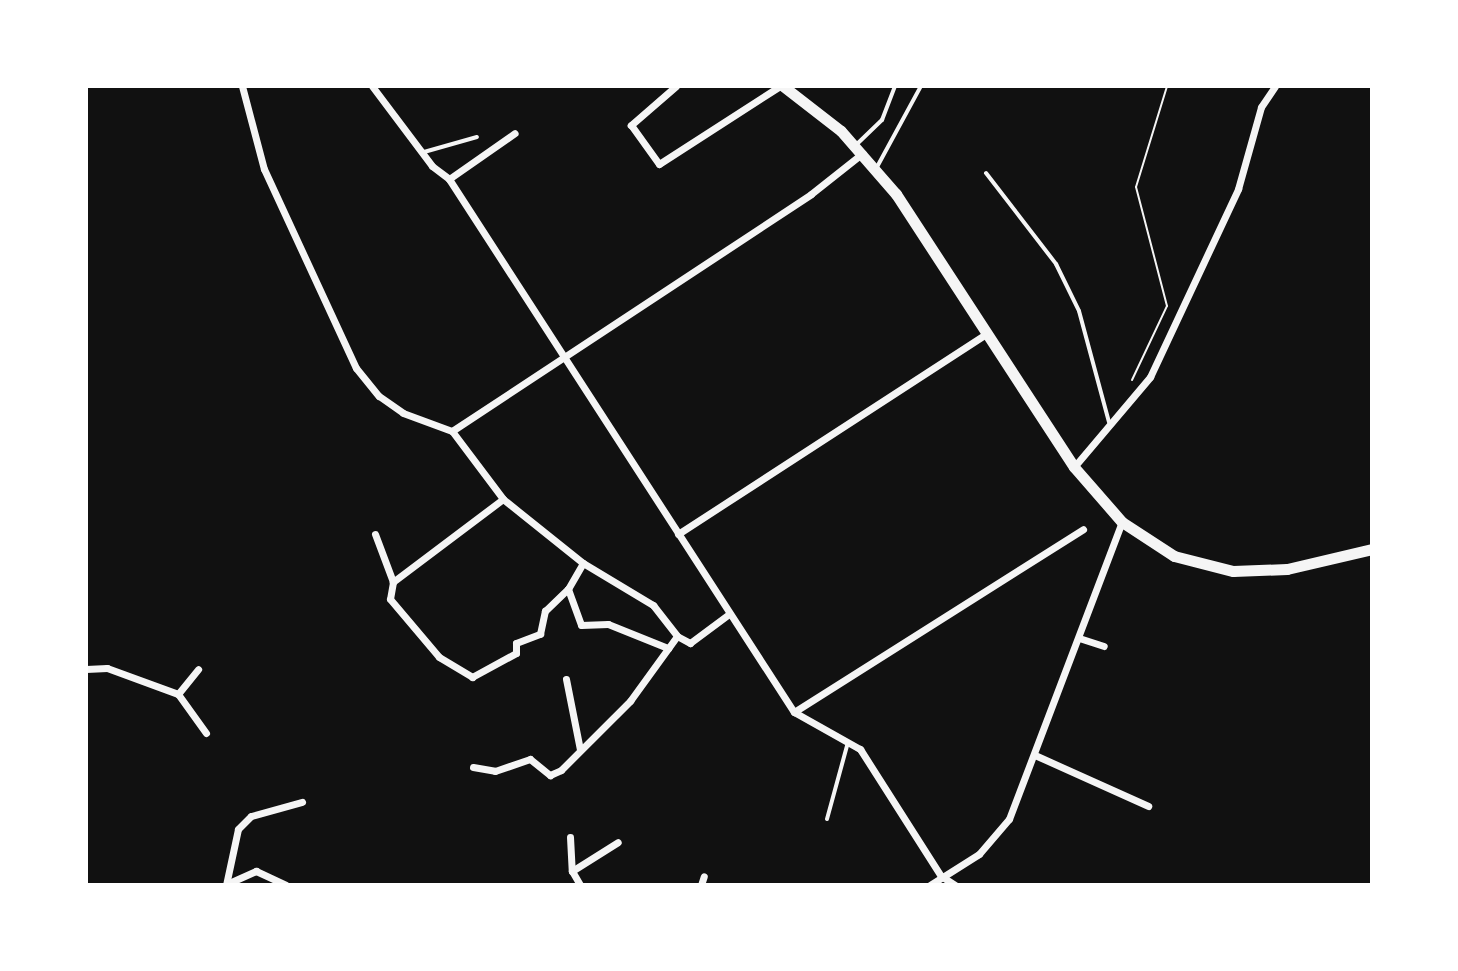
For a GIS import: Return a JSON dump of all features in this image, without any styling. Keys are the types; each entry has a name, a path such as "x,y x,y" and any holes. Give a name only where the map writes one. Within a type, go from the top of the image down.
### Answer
{"main road":[{"path":"782,86 859,149 876,170 988,333 1074,467 1122,522 1174,556 1233,571 1287,569 1372,549"}],"street":[{"path":"242,86 264,169 356,368 379,396 403,413 452,431 503,499 583,563 653,605 677,636 690,643 729,614"},
{"path":"372,86 421,153 449,179 794,712 860,749 941,876 955,885"},
{"path":"676,86 631,125 659,164 782,86"},
{"path":"1074,467 1150,377 1238,189 1261,107 1275,86"},
{"path":"449,179 515,133"},
{"path":"452,431 811,194 859,149"},
{"path":"678,534 988,333"},
{"path":"393,582 503,499"},
{"path":"930,885 996,838 1037,756 1122,522"},
{"path":"794,712 1083,529"},
{"path":"375,534 393,582 390,599 439,657 472,677 516,653 516,643 540,634 545,611 568,589 583,563"},
{"path":"568,589 581,625 608,624 668,648"},
{"path":"473,767 495,771 530,759 550,775 630,701 677,636"},
{"path":"1079,638 1104,646"},
{"path":"86,669 107,668 178,694 206,733"},
{"path":"178,694 198,669"},
{"path":"566,679 580,750"},
{"path":"1037,756 1148,806"},
{"path":"227,885 238,829 251,816 302,802"},
{"path":"570,837 572,871 580,885"},
{"path":"572,871 618,842"},
{"path":"227,885 256,871 286,885"},
{"path":"701,885 704,876"}],"lane":[{"path":"859,149 882,120 895,86"},
{"path":"876,170 921,86"},
{"path":"421,153 477,137"},
{"path":"986,173 1056,264 1079,311 1110,425"},
{"path":"827,819 848,742"}],"path":[{"path":"1127,387 1142,366 1167,306 1136,187 1167,86"}]}
